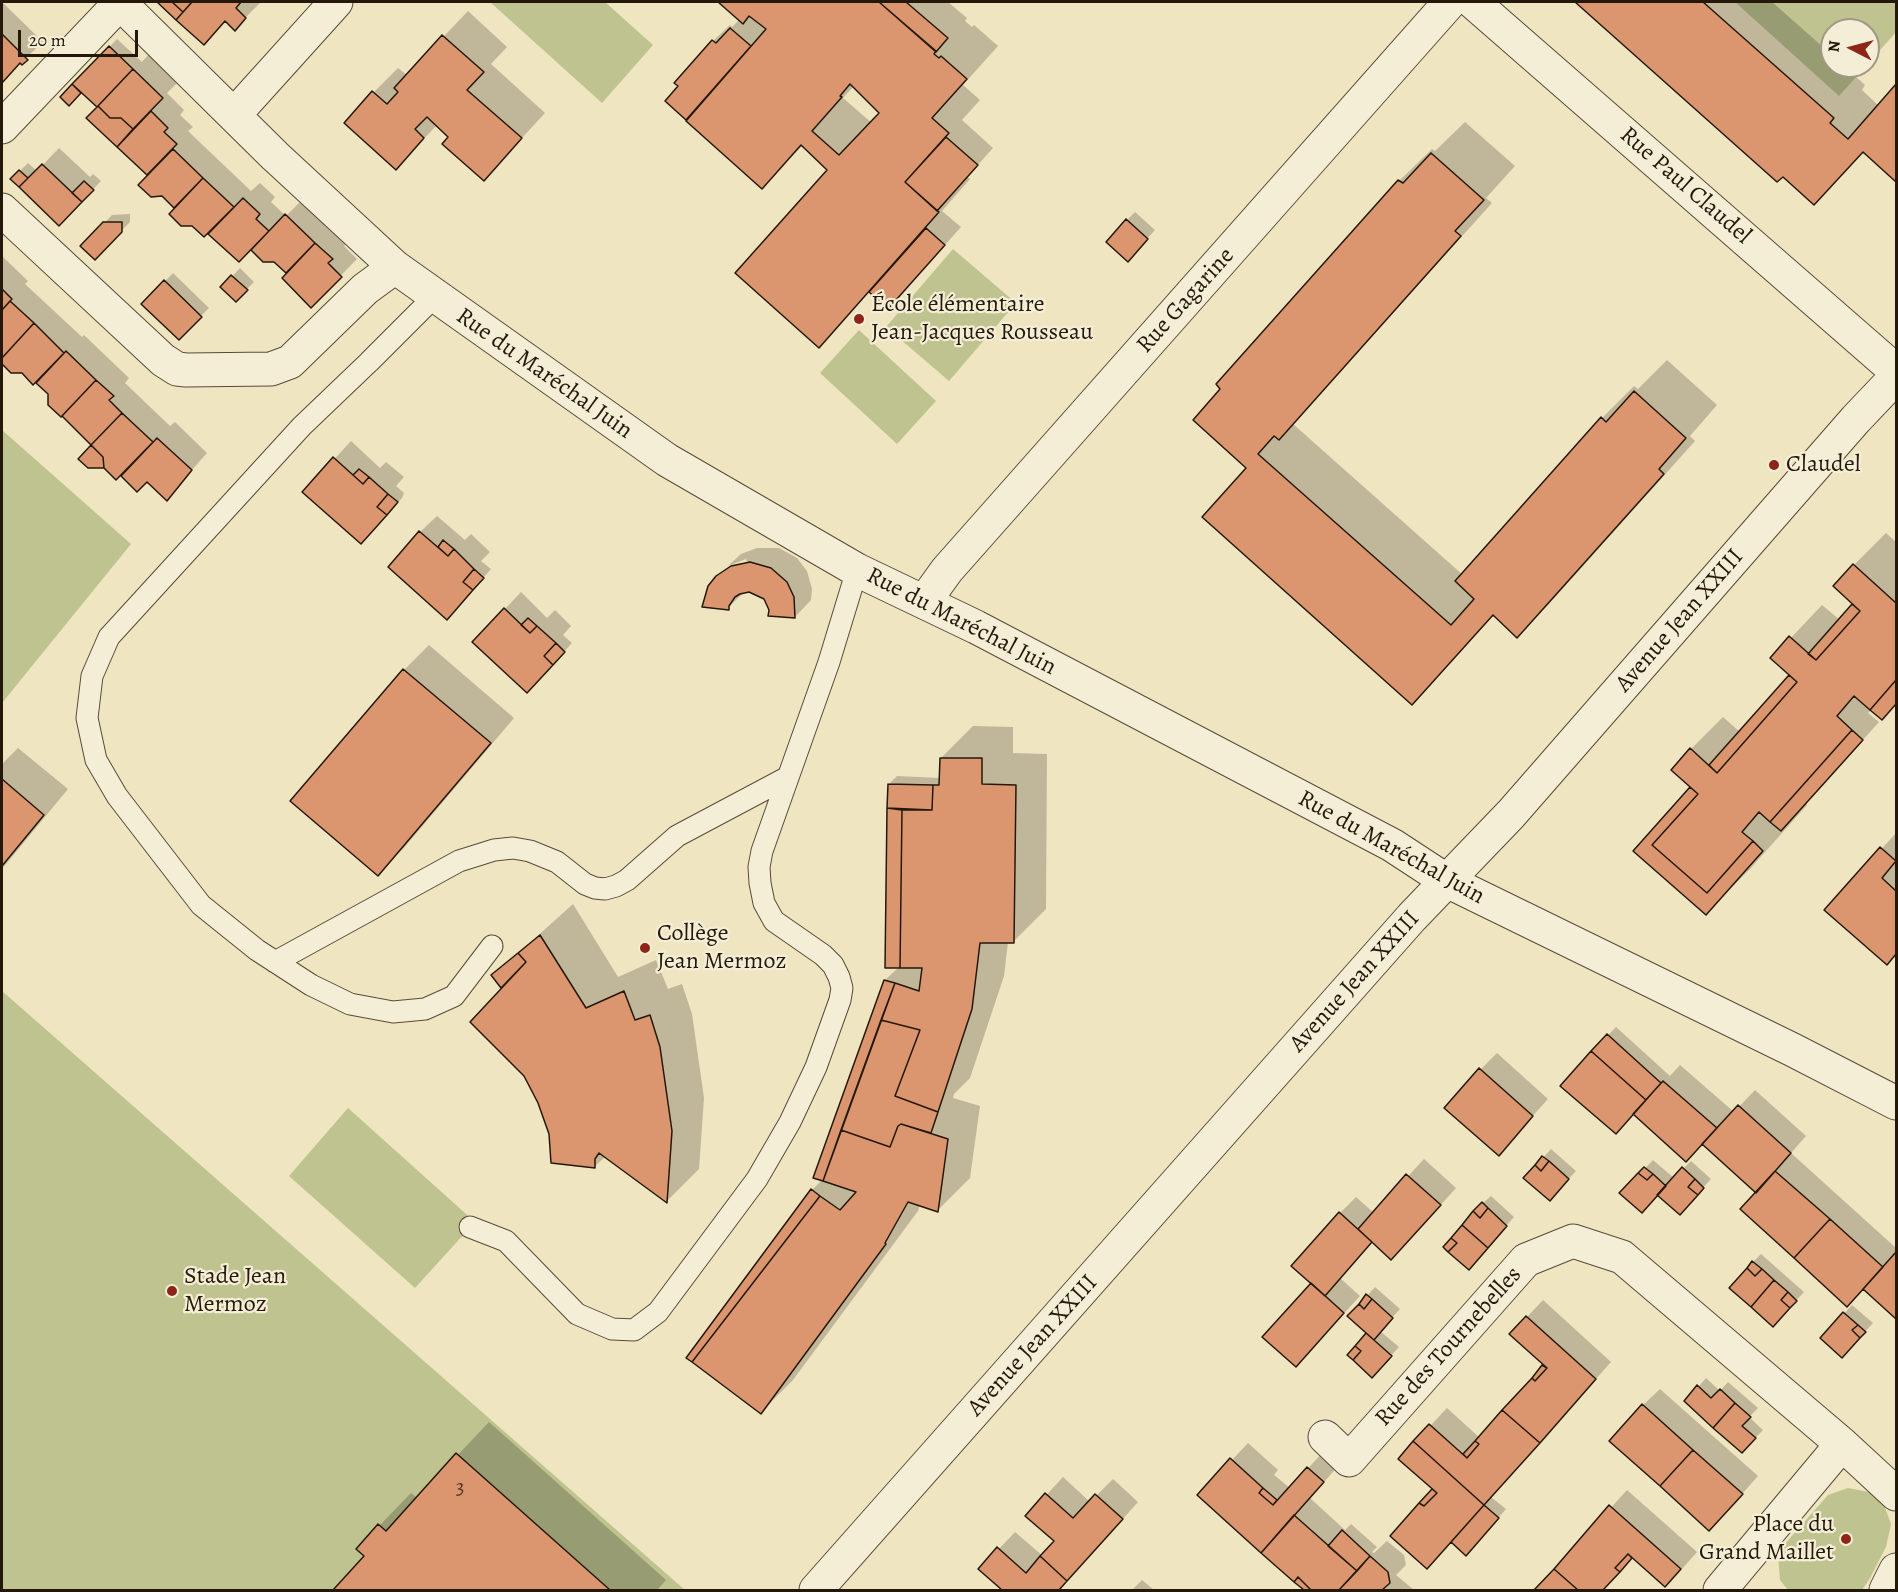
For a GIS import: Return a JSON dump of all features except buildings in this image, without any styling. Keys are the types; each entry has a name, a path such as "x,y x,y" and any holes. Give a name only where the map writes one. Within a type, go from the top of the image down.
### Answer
{"street":[{"path":"2,127 119,2"},
{"name":"Rue du Maréchal Juin","path":"119,2 274,156 395,267 667,460 857,570 987,632 1392,845 1447,881 1793,1050 1896,1103"},
{"path":"234,115 336,2"},
{"name":"Rue Gagarine","path":"924,602 947,570 1450,2"},
{"name":"Rue Paul Claudel","path":"1473,2 1896,371"},
{"path":"2,210 163,360 177,369 271,369 290,362 365,289 395,267"},
{"name":"Avenue Jean XXIII","path":"816,1590 1396,935 1511,814 1896,376"},
{"name":"Rue des Tournebelles","path":"1325,1437 1349,1460 1526,1260 1573,1242 1622,1257 1842,1444 1896,1494"},
{"path":"1731,1587 1842,1444"},
{"path":"1886,1590 1896,1570"}],"lane":[{"path":"435,296 302,426 109,637 92,676 87,718 96,760 117,796 201,904 257,950 311,985 350,1004 393,1012 425,1009 454,996 492,946"},
{"path":"470,1227 506,1241 577,1314 612,1329 634,1330 658,1312 757,1179 790,1122 816,1067 840,1000 842,988 833,965 823,955 774,921 764,903 759,867 762,851 829,662 857,570"},
{"path":"275,962 459,861 494,850 513,848 537,853 557,862 585,884 605,889 616,886 627,880 677,837 788,777"}],"green space":[{"path":"490,2 605,2 653,45 602,103"},
{"path":"1735,2 1896,2 1896,32 1880,50 1880,18 1820,18 1820,78 1855,78 1839,96"},
{"path":"953,249 1016,303 949,381 886,327"},
{"path":"859,330 936,401 897,444 820,373"},
{"path":"2,430 131,544 2,703"},
{"name":"Stade Jean Mermoz","path":"2,991 685,1590 2,1590"},
{"path":"348,1108 475,1222 415,1288 289,1176"},
{"path":"1848,1488 1869,1492 1884,1505 1891,1524 1886,1547 1869,1580 1862,1590 1788,1590 1780,1580 1778,1556 1784,1545 1828,1495"}],"place":[{"name":"École élémentaire Jean-Jacques Rousseau","path":"859,319"},
{"name":"Claudel","path":"1774,465"},
{"name":"Collège Jean Mermoz","path":"645,948"},
{"name":"Stade Jean Mermoz","path":"172,1291"},
{"name":"Place du Grand Maillet","path":"1846,1539"}]}
